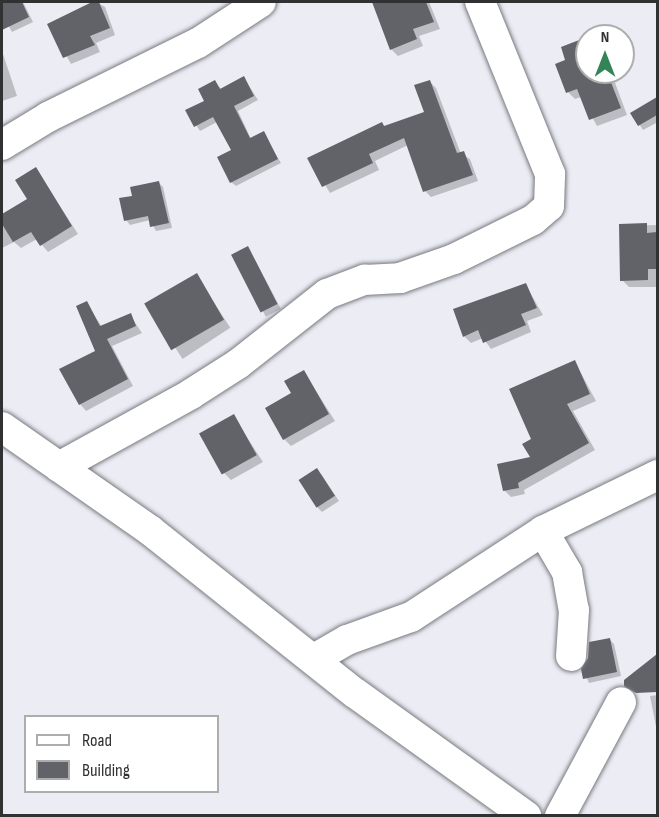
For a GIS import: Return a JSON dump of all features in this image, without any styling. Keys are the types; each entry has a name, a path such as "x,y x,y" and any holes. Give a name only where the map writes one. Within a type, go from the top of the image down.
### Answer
{"street":[{"path":"2,145 48,117 198,43 261,2"},
{"path":"59,467 191,394 238,364 327,294 364,280 400,278 444,263 533,220 549,206 550,174 480,2"},
{"path":"2,427 210,575 314,660 525,816"},
{"path":"314,660 347,639 411,617 543,531 657,475"},
{"path":"543,531 567,572 574,610 571,656"},
{"path":"560,816 621,702"}],"building":[{"path":"2,2 22,2 29,17 2,30"},
{"path":"92,2 99,2 110,28 90,36 95,45 63,58 47,24"},
{"path":"372,2 426,2 434,22 413,29 417,39 390,50"},
{"path":"575,42 575,84 612,84 621,108 589,120 577,89 566,93 555,64 565,60 561,47"},
{"path":"244,76 254,96 234,106 250,138 264,131 278,159 230,183 217,157 231,150 213,117 194,127 185,110 204,101 198,89 215,80 220,89"},
{"path":"430,80 457,153 464,151 473,175 423,192 404,138 369,154 373,163 322,187 307,158 382,122 384,126 424,112 414,85"},
{"path":"657,97 657,115 638,126 630,113"},
{"path":"36,167 72,226 40,246 31,232 13,242 2,224 2,214 27,199 15,180"},
{"path":"159,181 169,223 150,227 148,216 124,221 119,198 132,196 130,187"},
{"path":"647,223 647,233 657,232 657,269 648,269 648,280 620,281 619,224"},
{"path":"248,246 278,304 261,313 231,255"},
{"path":"197,273 224,320 171,350 144,304"},
{"path":"526,283 537,308 521,314 526,325 483,343 478,330 463,337 453,309"},
{"path":"87,301 100,326 131,313 136,326 107,339 128,379 79,405 59,369 95,351 76,306"},
{"path":"575,360 590,394 567,404 589,443 518,483 519,488 503,491 497,464 530,457 522,444 531,439 509,389"},
{"path":"304,370 329,414 283,440 265,408 291,393 284,381"},
{"path":"234,414 257,455 222,474 199,433"},
{"path":"317,468 335,496 317,508 299,480"},
{"path":"610,638 617,672 583,679 581,669 588,658 589,642"},
{"path":"657,654 657,692 636,693 624,686 624,680"}]}
